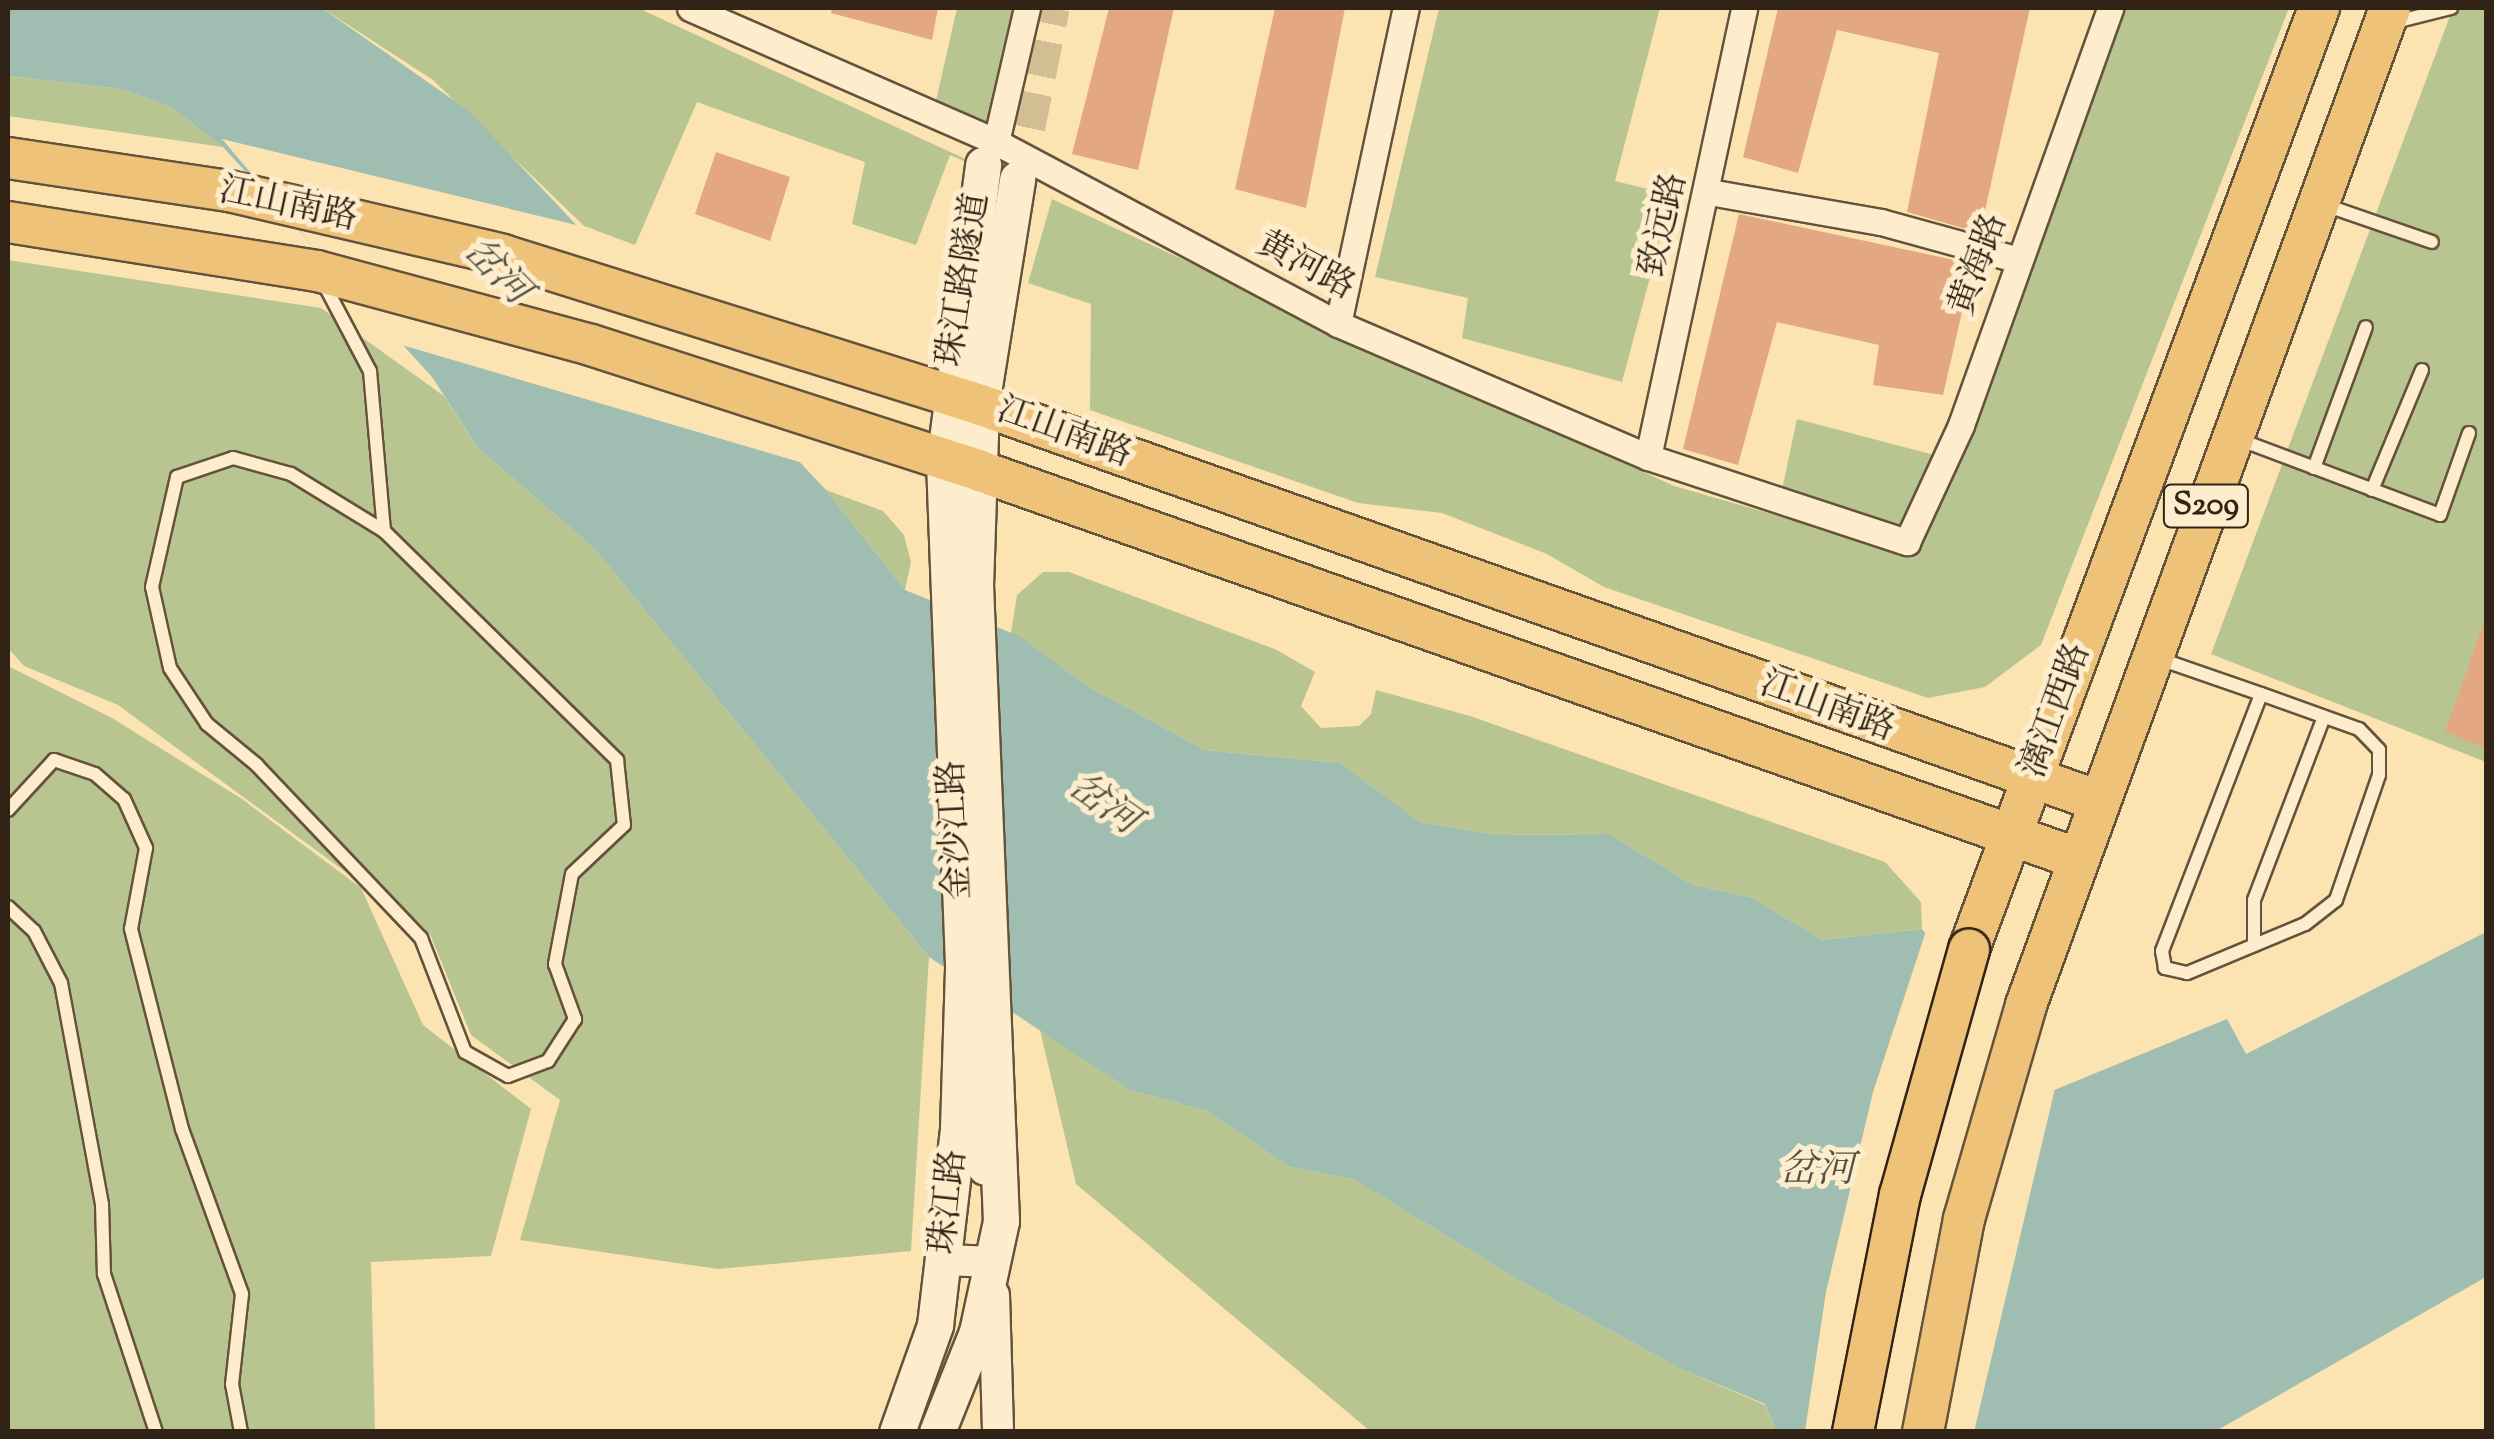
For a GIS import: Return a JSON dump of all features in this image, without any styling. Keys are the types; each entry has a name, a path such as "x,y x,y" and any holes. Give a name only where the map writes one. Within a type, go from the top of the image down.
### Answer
{"main road":[{"name":"漓江西路","path":"1853,1432 1900,1196 1969,948 2319,8"},
{"name":"漓江西路","path":"1923,1432 1964,1219 2026,1006 2096,800 2387,16"},
{"name":"珠江路隧道","path":"965,400 990,153"},
{"name":"江山南路","path":"8,158 229,191 504,255 965,400 2030,781 2096,800"},
{"name":"珠江路隧道","path":"965,400 1017,179"},
{"name":"江山南路","path":"8,222 323,273 591,345 962,466 2076,858"},
{"name":"金沙江路","path":"963,965 960,582 965,400"},
{"name":"金沙江路","path":"960,582 996,1001 1000,1221 993,1262"},
{"name":"珠江路","path":"898,1432 934,1325 946,1260 963,965"},
{"name":"珠江路","path":"938,1432 976,1332 993,1262"}],"street":[{"name":"黄河路","path":"690,8 1338,324 1648,457 1907,542"},
{"path":"990,153 1027,8"},
{"path":"1338,324 1406,8"},
{"name":"致远路","path":"1648,457 1709,192 1744,8"},
{"name":"黄海路","path":"1907,542 1961,426 2110,8"},
{"path":"1709,192 1881,222 2019,260"},
{"name":"金沙江路","path":"963,965 993,1262 998,1432"},
{"path":"946,1260 993,1262"}],"lane":[{"path":"2387,16 2450,8"},
{"path":"2318,202 2432,242"},
{"path":"323,273 370,371 384,532 617,760 624,825 572,874 555,964 576,1019 548,1061 508,1076 465,1052 420,938 256,765 207,724 170,668 152,587 178,477 234,458 291,474 384,532"},
{"path":"2314,468 2366,327"},
{"path":"2372,490 2422,370"},
{"path":"2231,436 2440,515 2468,434"},
{"path":"2150,655 2261,694 2359,730 2379,750 2378,775 2336,900 2305,924 2186,973 2165,968 2162,951 2261,694"},
{"path":"2254,945 2254,900 2324,717"},
{"path":"8,810 54,760 95,774 124,799 146,848 131,929 182,1129 242,1294 232,1384 241,1432"},
{"path":"8,907 34,931 61,983 102,1204 104,1274 156,1432"}],"green space":[{"path":"322,8 638,8 1051,199 950,155 916,245 852,224 865,162 697,102 635,245 584,226 433,80"},
{"path":"957,8 1016,8 989,128 936,101"},
{"path":"1439,8 1660,8 1615,181 1672,195 1622,382 1462,338 1468,298 1375,277"},
{"path":"2115,8 2289,8 2041,645 1985,687 1928,698 1604,587 1547,554 1442,513 1358,503 1090,410 1091,304 1028,283 1052,199 1674,486 1914,552 1925,535"},
{"path":"2453,8 2486,8 2486,762 2211,654"},
{"path":"8,76 121,89 171,107 223,147 8,116"},
{"path":"8,260 321,308 444,396 479,449 594,548 929,957 911,1251 718,1269 520,1240 560,1100 471,1035 430,934 118,705 24,666 8,648"},
{"path":"1797,419 1938,456 1904,533 1782,490"},
{"path":"826,490 883,511 904,535 911,562 905,590"},
{"path":"1043,572 1069,572 1275,649 1315,672 1301,706 1321,728 1359,726 1371,714 1376,690 1470,716 1885,862 1921,902 1922,929 1822,940 1751,897 1693,885 1609,834 1496,835 1421,822 1340,763 1205,750 1084,684 1011,633 1017,595"},
{"path":"8,666 112,718 242,799 361,888 423,1025 531,1109 491,1256 371,1262 375,1431 8,1431"},
{"path":"1040,1030 1130,1090 1207,1111 1289,1167 1353,1179 1522,1282 1679,1368 1765,1405 1776,1431 1370,1431 1076,1184"}],"water":[{"name":"岔河","path":"8,8 322,8 469,111 826,490 905,590 1019,636 1084,684 1205,750 1340,763 1421,822 1496,835 1609,834 1693,885 1751,897 1822,940 1922,929 2052,1091 2227,1019 2246,1054 2486,932 2486,1277 2216,1431 1776,1431 1765,1404 1679,1368 1522,1282 1353,1179 1289,1167 1207,1111 1130,1090 929,957 594,548 479,449 432,377 223,147 171,107 121,89 8,76"}],"pier":[{"path":"222,139 593,229 810,465 395,343"},
{"path":"1927,928 2056,1084 1974,1432 1805,1431 1826,1292 1873,1092"}],"building":[{"path":"832,8 938,8 932,40 831,13"},
{"path":"1109,8 1174,8 1138,170 1072,154"},
{"path":"1275,8 1345,8 1306,208 1235,189"},
{"path":"1778,8 2030,8 1980,233 1907,212 1939,53 1837,30 1798,173 1743,157"},
{"path":"716,152 790,177 770,241 695,214"},
{"path":"1739,214 1973,264 1943,395 1873,385 1879,345 1777,322 1738,465 1683,449"},
{"path":"2486,623 2486,748 2445,732"}],"tunnel":[{"path":"1017,179 1052,8"}]}
